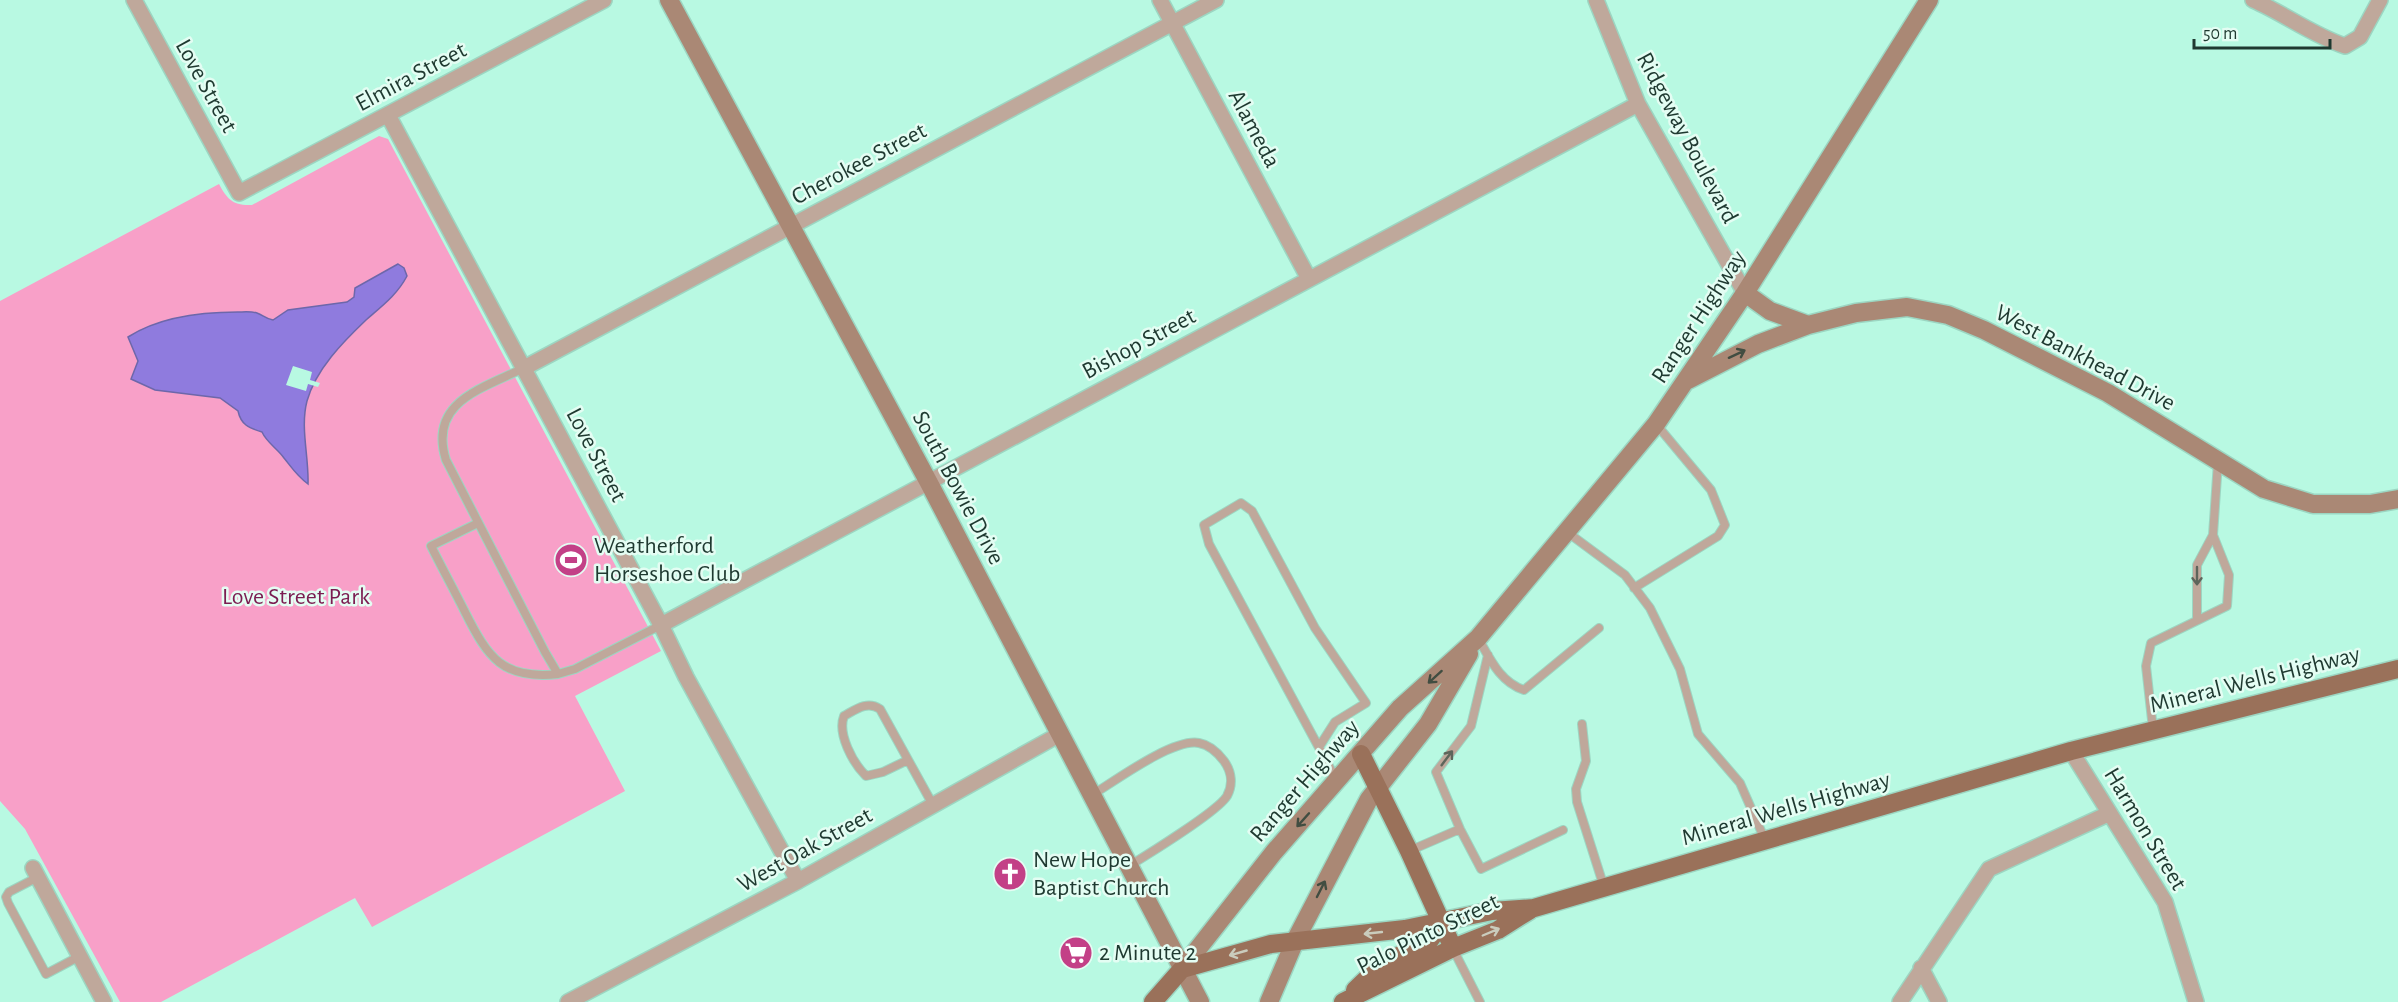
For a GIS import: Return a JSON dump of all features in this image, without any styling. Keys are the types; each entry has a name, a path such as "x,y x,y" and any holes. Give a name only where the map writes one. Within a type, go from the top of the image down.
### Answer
{"main road":[{"name":"Mineral Wells Highway","path":"1182,969 1271,944 1442,923 1492,911 1534,908 2071,751 2398,669"},
{"path":"1361,754 1409,851 1453,948"},
{"name":"Palo Pinto Street","path":"1343,1002 1453,948 1498,930 1534,908"},
{"path":"1343,1002 1381,966 1430,940 1442,923"},
{"path":"1153,1002 1182,969"}],"street":[{"name":"Love Street","path":"134,0 239,193"},
{"name":"Elmira Street","path":"239,193 604,0"},
{"name":"South Bowie Drive","path":"669,0 928,481 1200,1002"},
{"name":"Alameda","path":"1160,0 1309,279"},
{"name":"Cherokee Street","path":"524,368 1216,0"},
{"name":"Ridgeway Boulevard","path":"1596,0 1638,104 1745,293"},
{"path":"2253,0 2275,9 2322,39 2344,46 2360,37 2380,0"},
{"name":"Ranger Highway","path":"1182,969 1274,852 1400,708 1478,638 1656,424 1745,293 1928,1"},
{"name":"Bishop Street","path":"662,625 1638,104"},
{"name":"Love Street","path":"388,115 662,625 686,677 798,881"},
{"path":"1745,293 1770,311 1808,325"},
{"name":"West Bankhead Drive","path":"1686,381 1758,344 1808,325 1856,313 1907,307 1948,315 1984,330 2108,393 2264,489 2313,504 2370,504 2398,499"},
{"name":"Ranger Highway","path":"1269,1002 1295,941 1344,843 1378,788 1428,724 1478,638"},
{"name":"West Oak Street","path":"568,1002 798,881 1060,734"},
{"name":"Harmon Street","path":"2071,751 2108,814 2165,902 2196,1002"},
{"path":"1900,1002 1989,869 2108,814"},
{"path":"36,873 104,1002"},
{"path":"1921,968 1939,1002"}],"lane":[{"path":"524,368 467,397 445,416 442,447 478,523 558,674"},
{"path":"1634,588 1718,536 1725,525 1720,507 1711,490 1656,424"},
{"path":"2197,620 2197,565 2213,535 2218,460"},
{"path":"1319,747 1335,722 1366,703 1315,628 1252,511 1241,502 1204,525 1209,544 1337,781"},
{"path":"478,523 431,546 478,637 487,652 501,665 517,673 536,677 558,674 574,669 662,625"},
{"path":"1567,532 1625,575 1650,608 1680,669 1698,734 1740,783 1765,840"},
{"path":"2154,730 2146,666 2151,643 2227,606 2229,575 2213,535"},
{"path":"1478,638 1496,671 1516,687 1524,690 1599,628"},
{"path":"1488,655 1471,726 1436,772 1460,829 1481,869 1563,830"},
{"path":"908,760 884,772 867,776 861,771 841,732 844,716 863,705 874,705 880,709 933,805"},
{"path":"1582,724 1586,761 1576,789 1577,802 1604,887"},
{"path":"1092,795 1166,751 1188,742 1209,746 1227,764 1231,783 1226,798 1166,843 1129,866"},
{"path":"1409,851 1460,829"},
{"path":"36,873 9,892 6,897 46,974 80,956"},
{"path":"1453,948 1480,1002"}],"green space":[{"name":"Love Street Park","path":"379,136 388,139 661,651 575,696 625,791 372,927 355,898 161,1002 120,1002 25,829 0,801 0,301 219,184 225,194 235,203 252,205"}],"shaded area":[{"path":"398,264 404,268 407,276 399,289 340,347 324,367 311,389 304,421 308,484 262,432 246,425 241,420 238,411 220,398 155,390 131,379 138,361 128,337 140,330 181,317 224,312 257,313 273,320 288,310 347,302 354,297 355,288"}],"pier":[{"path":"293,366 312,372 310,380 320,383 318,387 308,384 306,391 286,385"}],"place":[{"name":"Weatherford Horseshoe Club","path":"571,560"},
{"name":"New Hope Baptist Church","path":"1010,874"},
{"name":"2 Minute 2","path":"1076,953"}]}
